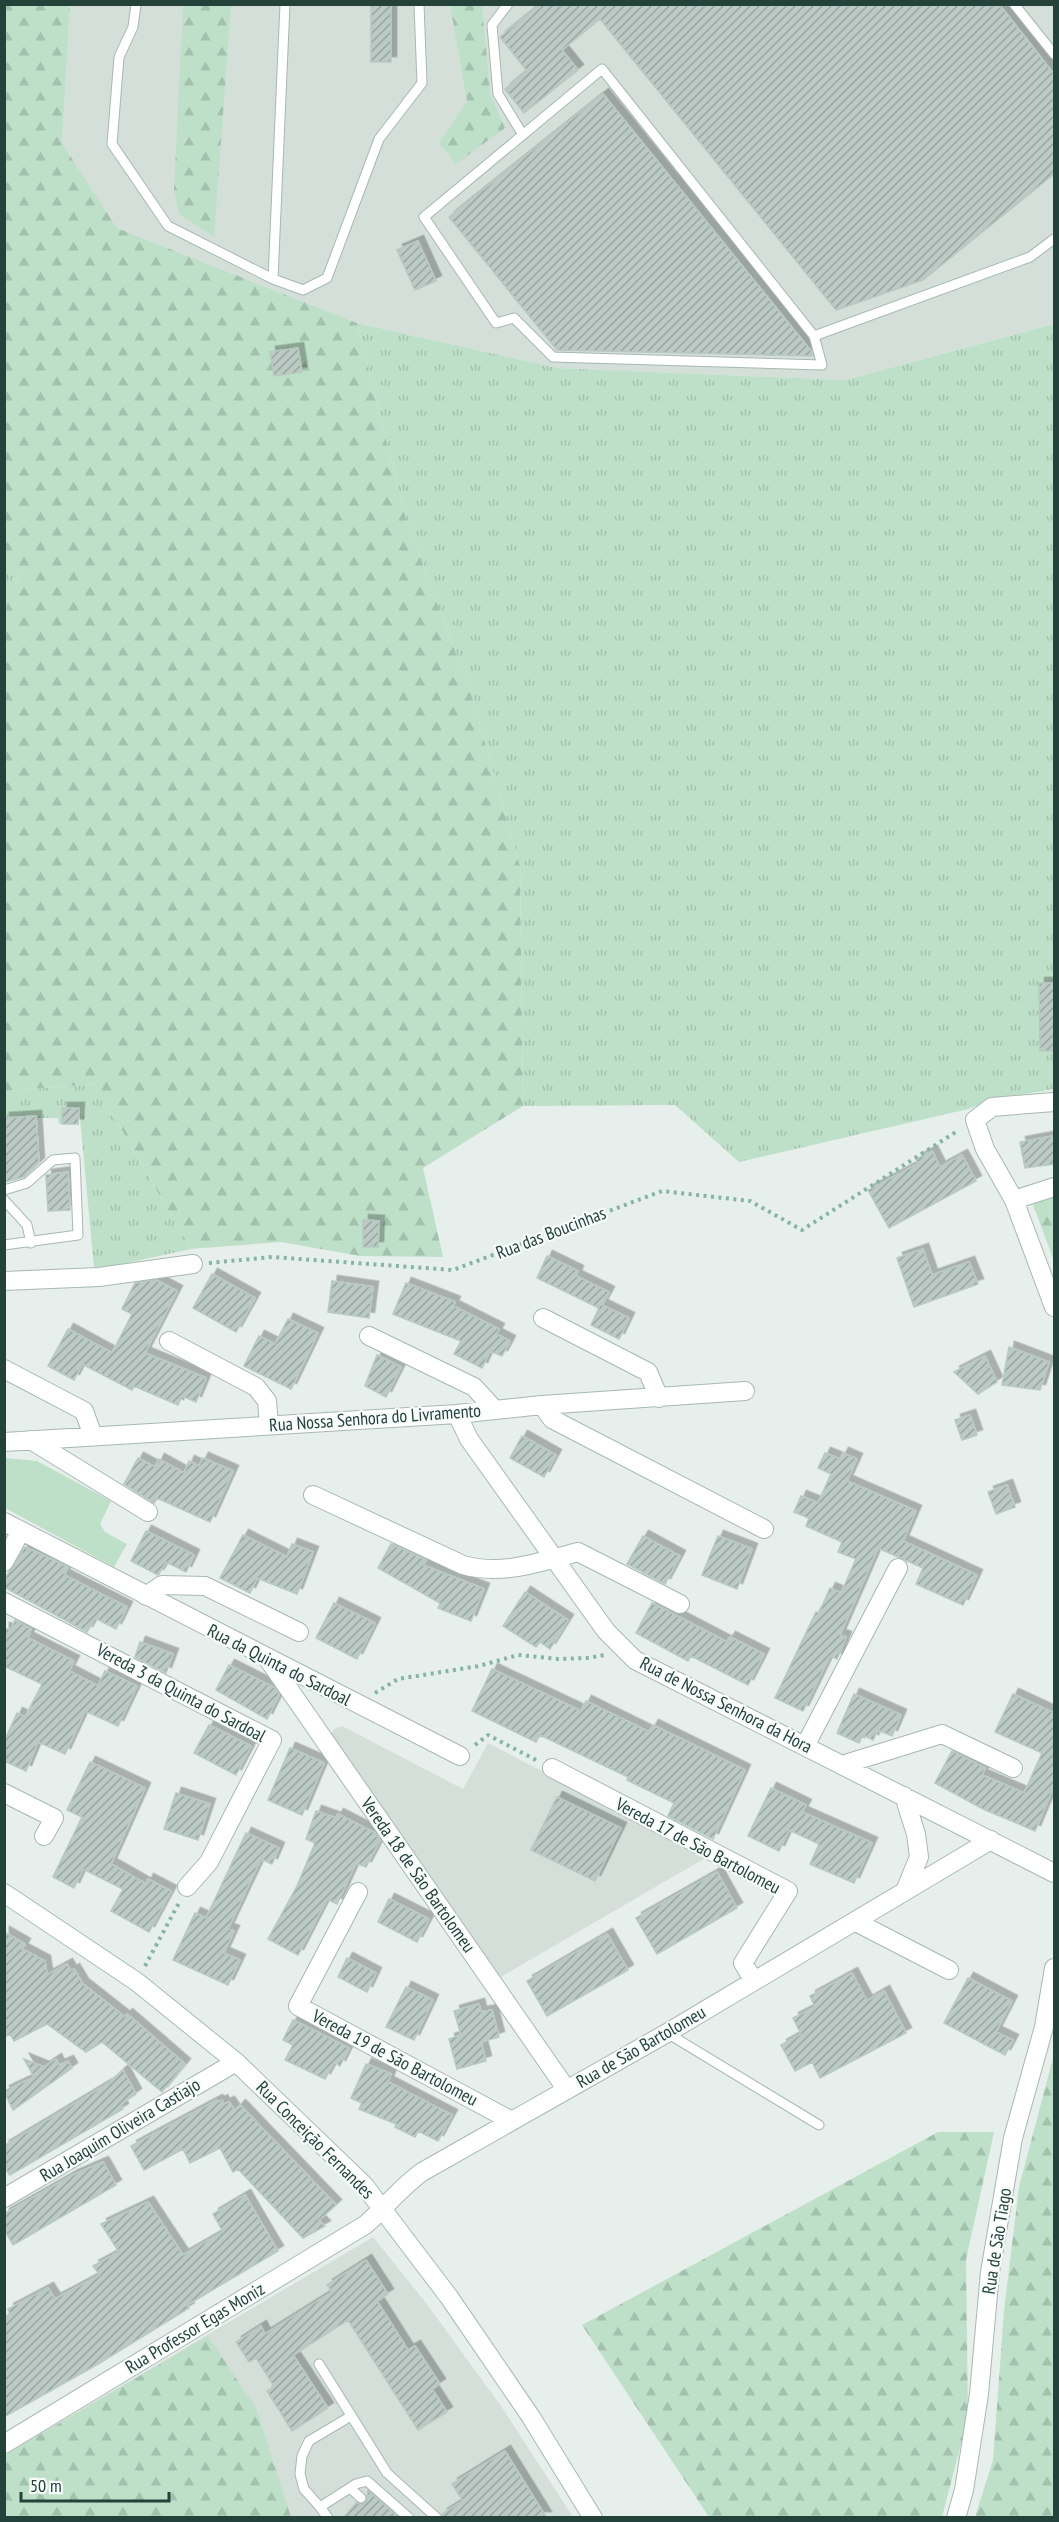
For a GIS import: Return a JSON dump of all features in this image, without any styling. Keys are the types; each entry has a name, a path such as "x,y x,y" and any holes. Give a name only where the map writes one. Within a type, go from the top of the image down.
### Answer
{"street":[{"path":"1054,1102 992,1107 975,1120 985,1149 1014,1200 1054,1307"},
{"path":"1014,1200 1054,1187"},
{"path":"4,1281 99,1277 193,1264"},
{"path":"543,1318 648,1372 659,1398"},
{"path":"369,1336 474,1387 495,1410"},
{"path":"169,1341 256,1387 267,1401 269,1425"},
{"path":"4,1370 84,1411 93,1436"},
{"name":"Rua Nossa Senhora do Livramento","path":"4,1442 457,1414 542,1405 746,1390"},
{"path":"542,1405 552,1419 764,1529"},
{"name":"Rua de Nossa Senhora da Hora","path":"457,1414 469,1439 606,1631 635,1660 845,1764 1054,1873"},
{"path":"31,1440 148,1512"},
{"path":"313,1495 450,1560 472,1568 503,1570 578,1552 680,1604"},
{"path":"4,1562 13,1526"},
{"name":"Rua da Quinta do Sardoal","path":"13,1526 460,1756"},
{"path":"806,1746 898,1568"},
{"path":"146,1596 162,1586 205,1586 299,1632"},
{"name":"Vereda 3 da Quinta do Sardoal","path":"4,1602 272,1740 208,1862 187,1887"},
{"name":"Vereda 18 de São Bartolomeu","path":"268,1659 567,2090"},
{"path":"845,1764 942,1734 1013,1768"},
{"name":"Vereda 17 de São Bartolomeu","path":"552,1768 788,1891 743,1963 754,1981"},
{"path":"4,1793 54,1818 44,1836"},
{"path":"904,1796 916,1834 919,1857 905,1891"},
{"name":"Rua de São Bartolomeu","path":"383,2209 400,2188 422,2172 510,2120 667,2033 991,1840"},
{"name":"Vereda 19 de São Bartolomeu","path":"358,1892 298,2006 510,2120"},
{"name":"Rua Conceição Fernandes","path":"8,1899 137,1982 236,2062 364,2185 449,2297 531,2417 593,2517"},
{"path":"856,1922 949,1970"},
{"name":"Rua de São Tiago","path":"956,2517 964,2490 979,2394 990,2272 1011,2150 1044,2027 1054,1968"},
{"name":"Rua Joaquim Oliveira Castiajo","path":"4,2198 236,2062"},
{"name":"Rua Professor Egas Moniz","path":"4,2444 365,2225 383,2209"}],"lane":[{"path":"136,4 133,27 119,57 112,144 168,226 273,279 303,290 327,278 379,139 422,83 419,4"},
{"path":"273,279 285,4"},
{"path":"508,4 492,25 498,94 522,135"},
{"path":"1014,4 1054,54"},
{"path":"602,69 814,336 822,365 553,357 514,318 496,323 424,216 602,69"},
{"path":"814,336 1030,257 1054,239"},
{"path":"4,1190 27,1183 53,1160 75,1158 78,1236 4,1245"},
{"path":"4,1200 27,1226 31,1243"},
{"path":"667,2033 819,2125"},
{"path":"319,2364 387,2473 436,2517"},
{"path":"328,2517 304,2489 300,2474 302,2456 309,2441 351,2416"},
{"path":"320,2507 350,2488 367,2481 409,2517"},
{"path":"350,2488 361,2498"}],"path":[{"name":"Rua das Boucinhas","path":"193,1264 272,1257 453,1270 663,1191 750,1201 802,1230 975,1120"},
{"path":"357,1704 398,1679 480,1666 518,1655 589,1659 608,1654 620,1647"},
{"path":"460,1756 488,1735 552,1768"},
{"path":"137,1982 187,1887"}],"shaded area":[{"path":"70,5 1054,5 1054,324 845,380 557,368 357,323 117,228 62,143"},
{"path":"342,1726 463,1789 488,1743 707,1857 499,1978 330,1737 334,1729"},
{"path":"373,2237 426,2303 501,2406 573,2517 5,2517 4,2455"}],"green space":[{"path":"5,5 70,5 62,143 117,228 357,323 406,519 472,697 520,866 523,1106 423,1168 443,1257 360,1256 281,1242 191,1249 95,1084 5,1091 4,613 19,574 4,547"},
{"path":"183,5 231,5 214,237 179,214 174,190"},
{"path":"450,5 482,5 490,94 505,128 456,164 439,143 467,101"},
{"path":"357,323 557,368 845,380 1054,324 1054,1089 996,1099 968,1109 739,1162 675,1105 523,1106 520,866 472,697 406,519"},
{"path":"5,547 19,574 5,613"},
{"path":"95,1084 191,1249 113,1266 94,1267 79,1108 62,1108 62,1124 59,1124 58,1118 5,1118 5,1091"},
{"path":"1054,1195 1054,1261 1032,1202"},
{"path":"5,1458 37,1461 111,1501 100,1524 105,1532 127,1544 114,1567 5,1508"},
{"path":"1054,2054 1054,2517 975,2517 993,2460 1004,2311 1019,2187"},
{"path":"938,2132 994,2132 966,2260 968,2417 942,2517 709,2517 582,2325"},
{"path":"208,2336 256,2408 291,2517 5,2517 5,2455"}],"building":[{"path":"371,4 391,4 391,62 371,62"},
{"path":"541,4 999,4 1054,74 1054,174 923,280 836,310 600,19 562,50 578,70 524,113 505,89 527,71 500,37"},
{"path":"603,94 813,356 557,350 449,217"},
{"path":"418,241 436,281 415,290 397,250"},
{"path":"298,348 302,372 274,376 270,352"},
{"path":"1039,983 1054,983 1054,1051 1040,1051"},
{"path":"62,1108 79,1108 78,1124 62,1124"},
{"path":"36,1116 39,1163 24,1177 4,1182 4,1118"},
{"path":"1054,1136 1054,1164 1025,1168 1020,1142"},
{"path":"932,1151 940,1167 962,1155 976,1181 889,1228 868,1190 918,1164 916,1159"},
{"path":"68,1172 70,1210 48,1211 46,1175"},
{"path":"363,1220 379,1221 378,1247 363,1247"},
{"path":"923,1249 932,1275 969,1262 978,1284 914,1307 897,1258"},
{"path":"547,1256 578,1271 576,1276 609,1292 602,1305 629,1318 619,1339 591,1325 599,1308 537,1278"},
{"path":"212,1274 255,1298 236,1332 193,1308"},
{"path":"156,1280 177,1291 145,1353 206,1378 196,1402 182,1396 178,1405 134,1386 132,1390 82,1364 74,1380 48,1366 68,1329 112,1353 132,1314 122,1309 135,1283"},
{"path":"332,1281 373,1287 369,1318 328,1312"},
{"path":"406,1283 455,1302 453,1306 499,1329 496,1334 510,1341 502,1356 490,1351 482,1368 454,1354 461,1341 393,1314"},
{"path":"288,1319 318,1333 291,1389 244,1366 259,1336 275,1344"},
{"path":"1009,1347 1049,1362 1040,1390 1002,1385"},
{"path":"377,1355 401,1367 386,1397 365,1386"},
{"path":"985,1356 997,1382 978,1394 954,1372"},
{"path":"970,1415 977,1435 962,1440 955,1420"},
{"path":"522,1436 556,1455 544,1477 510,1458"},
{"path":"825,1453 840,1459 843,1453 857,1459 847,1481 916,1511 903,1541 977,1575 963,1605 916,1584 923,1568 878,1548 840,1635 846,1637 837,1659 830,1656 803,1711 775,1698 816,1612 819,1613 830,1588 841,1593 856,1559 838,1552 842,1542 806,1526 809,1518 794,1512 801,1496 818,1503 831,1474 818,1468"},
{"path":"138,1458 155,1467 159,1459 184,1473 189,1461 199,1466 203,1458 233,1471 210,1522 157,1498 154,1503 124,1484"},
{"path":"1007,1485 1015,1507 996,1514 988,1492"},
{"path":"146,1531 194,1555 186,1572 166,1562 158,1575 131,1561"},
{"path":"243,1535 287,1557 292,1544 313,1552 297,1594 257,1578 250,1593 220,1578"},
{"path":"643,1536 680,1556 665,1584 627,1564"},
{"path":"718,1536 752,1549 737,1589 702,1575"},
{"path":"391,1544 426,1560 423,1565 484,1589 471,1621 438,1608 440,1603 378,1568"},
{"path":"25,1547 68,1567 64,1575 127,1607 116,1629 95,1618 87,1632 4,1587 4,1580"},
{"path":"525,1592 568,1620 550,1649 540,1642 536,1647 503,1626"},
{"path":"334,1603 375,1623 357,1659 316,1638"},
{"path":"652,1603 727,1642 730,1637 764,1654 748,1685 691,1656 688,1661 636,1633"},
{"path":"15,1620 31,1629 28,1638 74,1661 69,1671 98,1686 105,1671 137,1686 118,1726 85,1711 65,1754 38,1742 26,1771 4,1761 4,1742 17,1713 25,1717 42,1684 4,1666 4,1628 11,1630"},
{"path":"140,1642 173,1654 166,1673 135,1657"},
{"path":"229,1665 275,1688 279,1695 267,1719 216,1690"},
{"path":"492,1669 581,1711 586,1701 649,1732 653,1725 745,1770 713,1839 668,1816 674,1803 627,1780 628,1777 540,1735 536,1742 472,1711"},
{"path":"854,1694 901,1715 892,1736 878,1730 873,1740 863,1735 859,1743 837,1733"},
{"path":"1013,1694 1054,1713 1054,1786 1035,1831 983,1809 935,1783 952,1751 985,1768 982,1775 1024,1793 1042,1753 995,1732"},
{"path":"209,1725 251,1746 236,1775 194,1753"},
{"path":"290,1748 324,1763 302,1815 268,1800"},
{"path":"90,1762 145,1788 111,1864 146,1884 148,1879 171,1891 149,1932 111,1911 123,1889 83,1869 74,1888 53,1877 82,1817 67,1810"},
{"path":"771,1788 806,1805 802,1812 872,1843 854,1883 810,1864 819,1844 789,1830 779,1851 748,1836"},
{"path":"176,1793 210,1804 198,1840 164,1829"},
{"path":"557,1797 621,1828 595,1881 531,1850"},
{"path":"316,1811 336,1818 338,1814 375,1833 380,1840 366,1867 356,1863 337,1904 327,1899 298,1955 268,1939 297,1886 315,1843 306,1839"},
{"path":"246,1833 279,1848 272,1864 261,1859 228,1929 234,1931 224,1953 240,1960 228,1985 173,1960 195,1913 206,1918"},
{"path":"717,1872 737,1908 657,1954 636,1918"},
{"path":"389,1899 429,1919 417,1942 378,1922"},
{"path":"4,1932 25,1944 22,1949 45,1961 47,1975 67,1964 71,1971 74,1969 83,1984 125,2017 127,2014 185,2064 162,2092 102,2042 86,2052 47,2024 14,2041 10,2034 4,2037"},
{"path":"607,1934 628,1970 547,2016 527,1981"},
{"path":"347,1958 376,1973 367,1992 338,1977"},
{"path":"852,1973 867,2001 884,1991 906,2033 820,2078 812,2062 795,2071 781,2045 801,2034 793,2018 815,2007 810,1996"},
{"path":"968,1978 1012,2001 996,2032 1013,2040 1005,2055 944,2023"},
{"path":"406,1987 433,2000 414,2040 386,2027"},
{"path":"479,2004 481,2012 492,2010 499,2037 481,2042 486,2061 457,2069 449,2039 461,2035 454,2011"},
{"path":"293,2020 349,2048 340,2066 334,2062 325,2079 285,2060 293,2045 283,2040"},
{"path":"24,2059 44,2067 56,2059 59,2065 68,2061 72,2068 13,2110 4,2091 34,2077"},
{"path":"366,2064 391,2074 388,2082 452,2115 438,2141 418,2131 415,2137 395,2127 396,2124 359,2109 362,2103 351,2098"},
{"path":"123,2070 136,2094 121,2104 123,2109 10,2175 4,2167 4,2146 109,2083"},
{"path":"217,2100 219,2102 222,2100 224,2104 229,2102 235,2111 240,2105 336,2205 319,2220 325,2226 303,2238 238,2169 233,2172 220,2148 190,2163 183,2149 144,2170 131,2146"},
{"path":"103,2162 116,2185 13,2245 4,2229 4,2214 73,2175"},
{"path":"245,2195 278,2251 187,2305 189,2308 98,2364 4,2417 4,2317 10,2314 8,2309 48,2288 55,2299 100,2275 93,2266 119,2252 101,2224 148,2202 183,2255 223,2232 213,2214"},
{"path":"366,2260 388,2294 377,2301 408,2350 415,2346 440,2384 432,2389 447,2412 418,2430 348,2320 293,2355 328,2408 292,2431 267,2391 274,2386 256,2358 249,2362 236,2342 261,2326 265,2334 332,2292 327,2285"},
{"path":"505,2451 546,2517 444,2517 442,2514 463,2501 452,2484"},
{"path":"368,2490 398,2517 344,2517 356,2503 362,2505 366,2502"}]}
